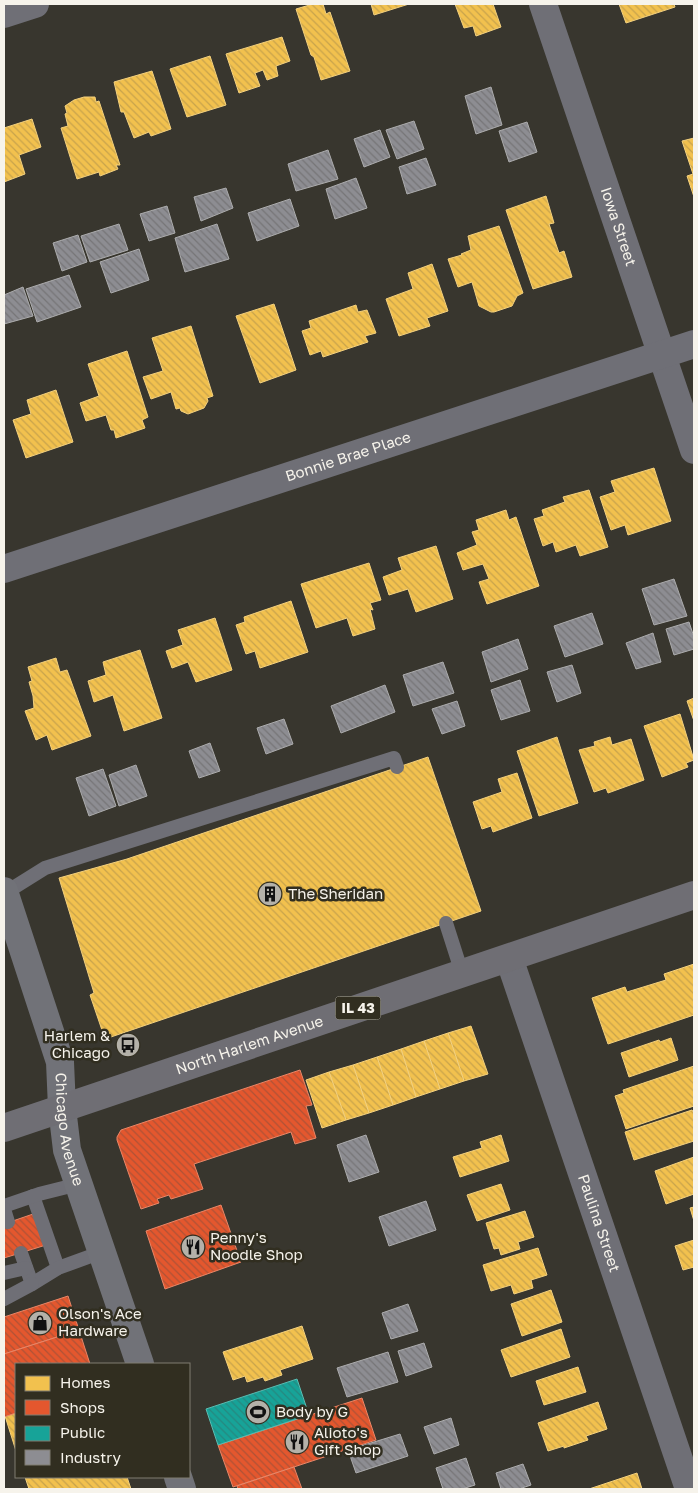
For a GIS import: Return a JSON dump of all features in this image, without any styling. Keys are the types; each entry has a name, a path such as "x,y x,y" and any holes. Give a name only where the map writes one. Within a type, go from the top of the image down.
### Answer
{"main road":[{"name":"Chicago Avenue","path":"4,892 60,1062 62,1108 67,1150 140,1363"},
{"name":"North Harlem Avenue","path":"4,1128 694,895"}],"street":[{"path":"4,14 34,4"},
{"name":"Iowa Street","path":"544,4 694,450"},
{"name":"Bonnie Brae Place","path":"4,569 694,344"},
{"name":"Paulina Street","path":"509,958 689,1489"}],"lane":[{"path":"4,892 45,868 394,758 397,767"},
{"path":"446,923 462,973"},
{"path":"5,1213 33,1196 79,1184"},
{"path":"33,1196 58,1268"},
{"path":"4,1299 58,1268 102,1252"},
{"path":"20,1253 32,1284"},
{"path":"4,1274 26,1268"}],"building: Homes":[{"path":"313,4 323,4 326,14 330,12 350,71 321,80 296,9"},
{"path":"371,4 409,4 374,15"},
{"path":"455,4 493,4 501,27 476,36 473,26 464,28"},
{"path":"619,4 674,4 675,7 626,23"},
{"path":"282,37 290,61 276,66 278,76 267,80 263,70 255,73 260,86 239,93 226,54"},
{"path":"210,56 226,105 187,117 170,69"},
{"path":"152,71 171,129 151,136 149,132 134,138 124,112 121,112 114,82"},
{"path":"84,97 95,97 96,102 99,101 120,165 116,165 118,169 100,176 99,172 77,179 61,128 68,126 65,106 74,100"},
{"path":"32,119 41,147 19,155 25,174 4,182 4,128"},
{"path":"694,138 694,197 687,176 693,174 682,141"},
{"path":"546,196 554,223 549,224 559,253 564,251 572,277 533,289 506,210"},
{"path":"499,226 523,293 517,296 512,306 491,312 479,306 472,282 458,287 448,259 471,250 468,236"},
{"path":"432,264 448,311 427,318 430,326 399,336 386,299 413,289 408,273"},
{"path":"274,304 296,370 260,383 236,316"},
{"path":"356,305 358,312 367,310 376,333 365,336 368,342 323,357 321,351 310,355 302,331 311,328 309,321"},
{"path":"191,326 213,396 207,398 208,401 204,408 188,414 181,411 180,408 176,409 171,392 151,399 143,377 163,371 152,338"},
{"path":"127,351 148,417 142,420 145,428 116,438 106,415 86,421 80,403 99,396 88,364"},
{"path":"56,390 73,442 26,458 13,420 31,414 27,400"},
{"path":"654,468 671,521 628,535 625,525 611,530 600,497 615,492 611,481"},
{"path":"589,490 608,547 580,556 576,545 556,552 553,542 543,546 534,519 544,516 542,510 565,502 563,497"},
{"path":"506,510 509,520 516,517 539,586 487,604 479,582 489,579 483,564 463,570 457,553 477,545 472,532 479,530 476,520"},
{"path":"436,546 453,599 416,612 408,589 389,595 383,577 402,570 398,558"},
{"path":"369,563 381,600 370,603 373,610 370,609 375,629 353,636 347,618 316,628 301,584"},
{"path":"291,601 308,652 260,668 255,651 246,654 236,625 245,622 244,617"},
{"path":"215,618 232,670 196,682 188,662 172,668 166,651 183,645 178,630"},
{"path":"140,650 162,718 124,731 113,695 94,702 88,681 106,675 103,662"},
{"path":"56,658 60,672 67,670 91,736 52,750 47,735 36,740 25,711 34,708 29,682 32,681 28,667"},
{"path":"694,698 694,721 687,701"},
{"path":"680,714 694,760 686,763 688,767 662,777 644,726"},
{"path":"557,737 578,803 539,816 517,751"},
{"path":"610,737 612,745 631,739 644,780 608,793 606,788 594,792 579,750 595,746 594,742"},
{"name":"The Sheridan","path":"428,757 481,911 105,1039 90,995 94,993 59,878 127,859"},
{"path":"517,773 532,818 493,832 491,826 482,829 473,802 502,792 498,779"},
{"path":"694,964 694,1015 608,1044 592,998 625,987 627,992 666,980 664,974"},
{"path":"471,1026 488,1074 464,1081 448,1033"},
{"path":"448,1033 464,1081 440,1089 424,1041"},
{"path":"671,1038 678,1060 629,1077 621,1053 659,1040 660,1042"},
{"path":"424,1041 440,1089 416,1097 401,1049"},
{"path":"401,1049 416,1097 393,1105 377,1057"},
{"path":"377,1057 393,1105 369,1113 353,1065"},
{"path":"353,1065 369,1113 346,1120 329,1072"},
{"path":"694,1066 694,1106 626,1129 615,1096 624,1093 623,1090"},
{"path":"329,1072 346,1120 322,1128 306,1080"},
{"path":"692,1110 694,1113 694,1141 634,1160 625,1132"},
{"path":"501,1135 509,1161 460,1177 453,1157 482,1148 480,1142"},
{"path":"694,1157 694,1194 666,1204 655,1171"},
{"path":"501,1184 510,1210 477,1221 467,1195"},
{"path":"694,1207 694,1221 690,1208"},
{"path":"525,1211 534,1237 518,1242 520,1249 501,1255 499,1248 494,1249 486,1223"},
{"path":"694,1240 694,1267 683,1270 675,1246"},
{"path":"538,1248 547,1275 531,1280 533,1288 514,1294 511,1285 491,1291 483,1265"},
{"path":"551,1290 562,1322 522,1336 511,1304"},
{"path":"302,1326 313,1359 280,1370 282,1375 265,1381 263,1377 247,1382 245,1376 233,1380 223,1352"},
{"path":"561,1329 570,1357 511,1377 501,1350"},
{"path":"578,1367 586,1392 544,1405 536,1381"},
{"path":"598,1402 607,1429 586,1436 588,1440 548,1451 538,1423"},
{"path":"15,1413 15,1448 5,1416"},
{"path":"637,1473 642,1489 589,1489"},
{"path":"25,1478 127,1478 131,1489 29,1489"}],"building: Shops":[{"path":"300,1070 312,1105 306,1106 316,1138 295,1144 291,1132 194,1164 203,1189 171,1199 169,1195 157,1199 159,1203 141,1209 117,1140 121,1130"},
{"name":"Penny's Noodle Shop","path":"221,1205 241,1262 165,1289 146,1231"},
{"path":"36,1213 46,1245 4,1258 4,1224"},
{"name":"Olson's Ace Hardware","path":"68,1296 79,1330 4,1354 4,1317"},
{"path":"79,1330 90,1363 15,1363 15,1413 4,1417 4,1354"},
{"name":"Alioto's Gift Shop","path":"362,1398 376,1440 233,1487 218,1445"},
{"path":"294,1467 302,1489 238,1489 237,1486"}],"building: Public":[{"name":"Body by G","path":"297,1379 309,1415 218,1445 206,1409"}],"building: Industry":[{"path":"491,87 502,125 476,134 465,96"},
{"path":"414,121 424,149 397,159 386,130"},
{"path":"527,122 537,152 509,162 499,131"},
{"path":"380,130 390,157 364,167 354,139"},
{"path":"328,150 338,179 296,191 288,164"},
{"path":"426,158 436,185 407,194 399,167"},
{"path":"356,178 367,208 335,219 326,189"},
{"path":"226,188 233,208 201,221 194,197"},
{"path":"290,199 299,226 257,241 248,213"},
{"path":"167,206 175,233 149,241 140,214"},
{"path":"119,224 128,250 90,262 81,236"},
{"path":"217,224 229,259 185,272 175,238"},
{"path":"78,235 87,262 62,271 53,243"},
{"path":"139,249 149,280 111,293 100,262"},
{"path":"69,275 81,307 37,322 26,289"},
{"path":"23,287 33,316 4,324 4,295"},
{"path":"674,579 687,616 654,625 642,589"},
{"path":"592,613 603,644 565,657 554,626"},
{"path":"689,622 694,637 694,649 674,655 666,629"},
{"path":"653,633 661,662 636,669 626,643"},
{"path":"518,639 528,669 491,682 482,652"},
{"path":"443,662 454,693 413,706 403,675"},
{"path":"572,665 581,693 557,702 547,672"},
{"path":"520,680 530,711 501,720 491,690"},
{"path":"385,685 395,712 341,733 331,706"},
{"path":"457,701 465,726 442,734 432,709"},
{"path":"284,719 293,744 266,754 257,728"},
{"path":"210,743 220,771 199,778 189,751"},
{"path":"136,765 147,796 119,806 109,775"},
{"path":"103,769 116,806 89,816 76,778"},
{"path":"366,1135 379,1172 349,1182 337,1145"},
{"path":"426,1201 436,1230 389,1246 379,1217"},
{"path":"408,1304 418,1331 391,1339 382,1313"},
{"path":"424,1343 432,1367 406,1376 398,1351"},
{"path":"388,1352 398,1382 347,1397 337,1368"},
{"path":"451,1418 459,1445 434,1454 424,1427"},
{"path":"400,1434 408,1456 356,1473 348,1450"},
{"path":"466,1458 475,1485 462,1489 443,1489 436,1468"},
{"path":"523,1464 531,1485 519,1489 501,1489 496,1473"}],"place":[{"name":"The Sheridan","path":"270,894"},
{"name":"Harlem & Chicago","path":"128,1045"},
{"name":"Penny's Noodle Shop","path":"193,1247"},
{"name":"Olson's Ace Hardware","path":"40,1323"},
{"name":"Body by G","path":"258,1412"},
{"name":"Alioto's Gift Shop","path":"297,1442"}]}
